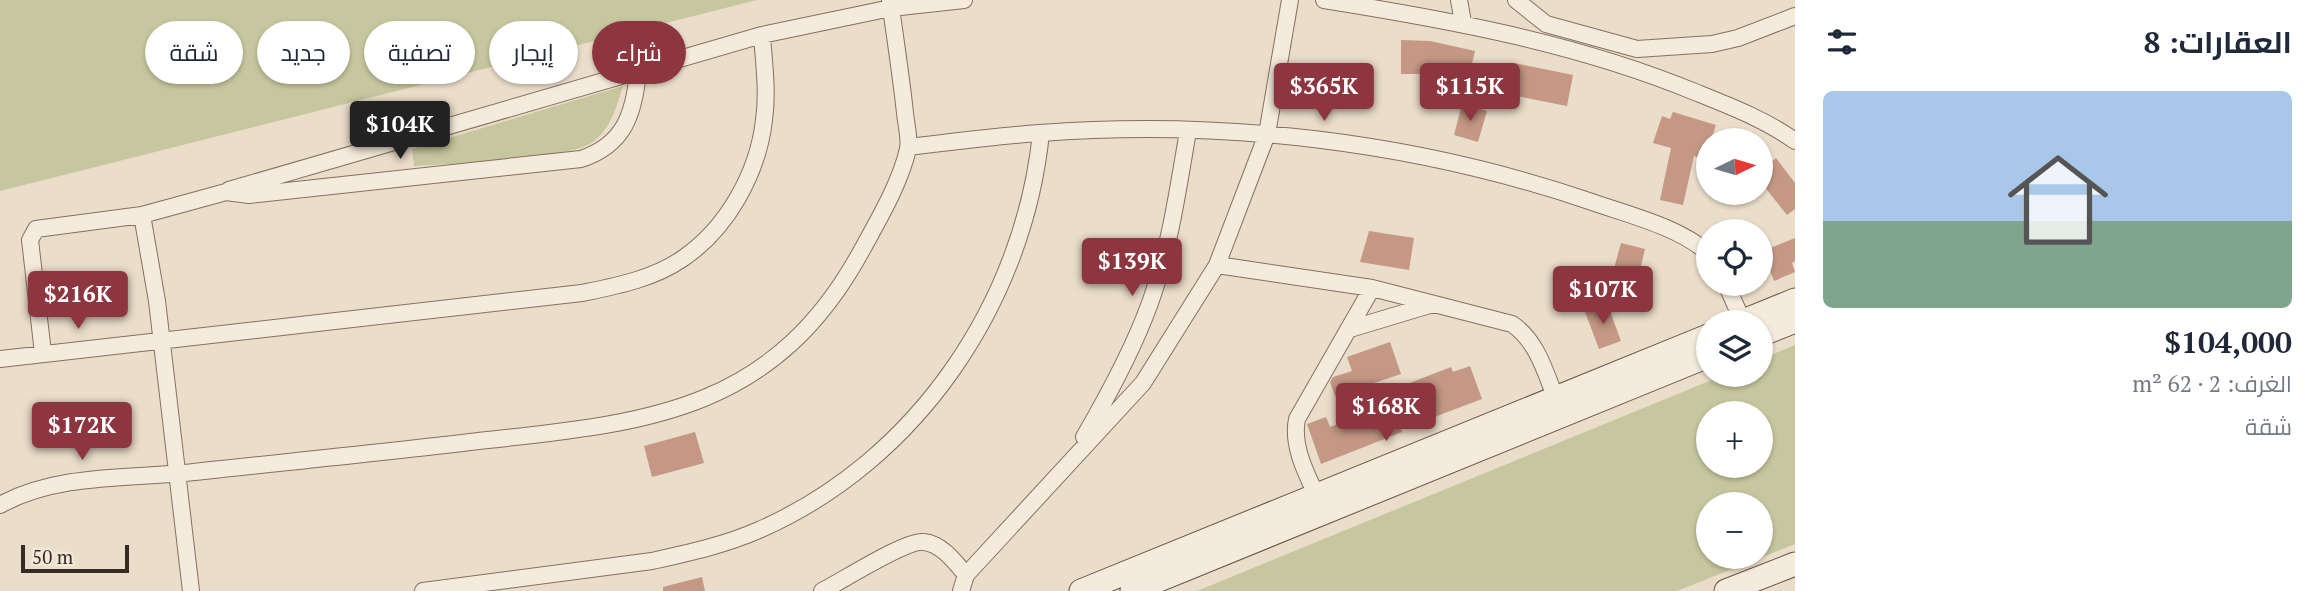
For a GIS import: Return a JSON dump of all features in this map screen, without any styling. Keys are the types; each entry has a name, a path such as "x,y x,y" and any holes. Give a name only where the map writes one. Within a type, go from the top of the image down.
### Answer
{"street":[{"path":"686,58 762,35 891,4 964,0"},
{"path":"961,591 966,575 1143,383 1217,265 1267,134 1290,0"},
{"path":"1324,0 1463,22 1633,66 1751,114 1795,141"},
{"path":"1460,0 1463,22"},
{"path":"1516,0 1546,24 1637,49 1712,44 1759,31 1795,16"},
{"path":"0,505 19,494 85,480 178,474 606,427 689,405 763,366 800,334 828,304 878,221 908,147 891,4"},
{"path":"1540,43 1546,24"},
{"path":"0,359 582,293 623,284 682,259 710,236 727,214 758,153 766,91 762,35"},
{"path":"1633,66 1637,49"},
{"path":"43,353 30,240 32,233 44,226 142,215 597,84"},
{"path":"226,192 263,194 581,159 602,152 627,121 636,97 637,84"},
{"path":"908,147 1041,133 1188,131 1267,134 1404,153 1497,174 1627,214 1673,233 1696,246"},
{"path":"1069,463 1128,358 1151,302 1175,212 1188,131"},
{"path":"423,591 652,561 688,553 758,530 785,517 855,471 926,406 969,346 1019,242 1033,192 1041,133"},
{"path":"142,215 162,340 191,591"},
{"path":"1217,265 1371,288 1495,317 1525,333 1559,407"},
{"path":"1320,504 1293,434 1302,407 1350,329 1371,288"},
{"path":"1771,310 1795,300"},
{"path":"1350,329 1435,303"},
{"path":"1773,330 1795,321"},
{"path":"1559,407 1696,341"},
{"path":"1081,591 1320,504 1559,407 1696,360"},
{"path":"1132,591 1320,504"},
{"path":"822,591 904,546 922,541 936,545 966,575"},
{"path":"1727,591 1795,564"}],"green space":[{"path":"0,0 757,0 674,21 592,21 592,42 578,45 578,21 489,21 489,68 475,71 475,21 364,21 364,84 424,84 0,191"},
{"path":"623,86 613,116 605,129 594,141 580,148 508,160 414,166 412,149"},
{"path":"1795,345 1795,544 1773,553 1773,492 1696,492 1696,569 1732,569 1677,591 1197,591 1696,386 1773,387 1773,354"}],"building":[{"path":"1401,40 1430,41 1475,51 1467,85 1439,79 1440,74 1401,74"},
{"path":"1514,63 1573,75 1567,106 1507,94"},
{"path":"1462,104 1487,111 1478,142 1454,135"},
{"path":"1673,112 1716,125 1715,128 1696,128 1696,157 1694,156 1683,205 1660,200 1671,148 1653,143 1662,116 1670,119"},
{"path":"1776,158 1795,183 1795,209 1787,215 1773,197 1773,160"},
{"path":"1369,231 1414,238 1409,270 1360,262"},
{"path":"1795,238 1795,261 1792,263 1795,272 1774,281 1773,278 1773,247"},
{"path":"1621,243 1645,249 1637,282 1612,276"},
{"path":"1607,303 1621,341 1599,349 1585,312"},
{"path":"1390,342 1401,374 1335,396 1330,382 1333,377 1352,371 1347,357"},
{"path":"1470,366 1482,399 1421,422 1407,384 1451,367 1453,372"},
{"path":"1390,403 1402,432 1321,464 1307,424 1326,417 1330,427"},
{"path":"695,432 704,463 652,477 644,446"},
{"path":"702,577 705,591 663,591 663,587"}]}
